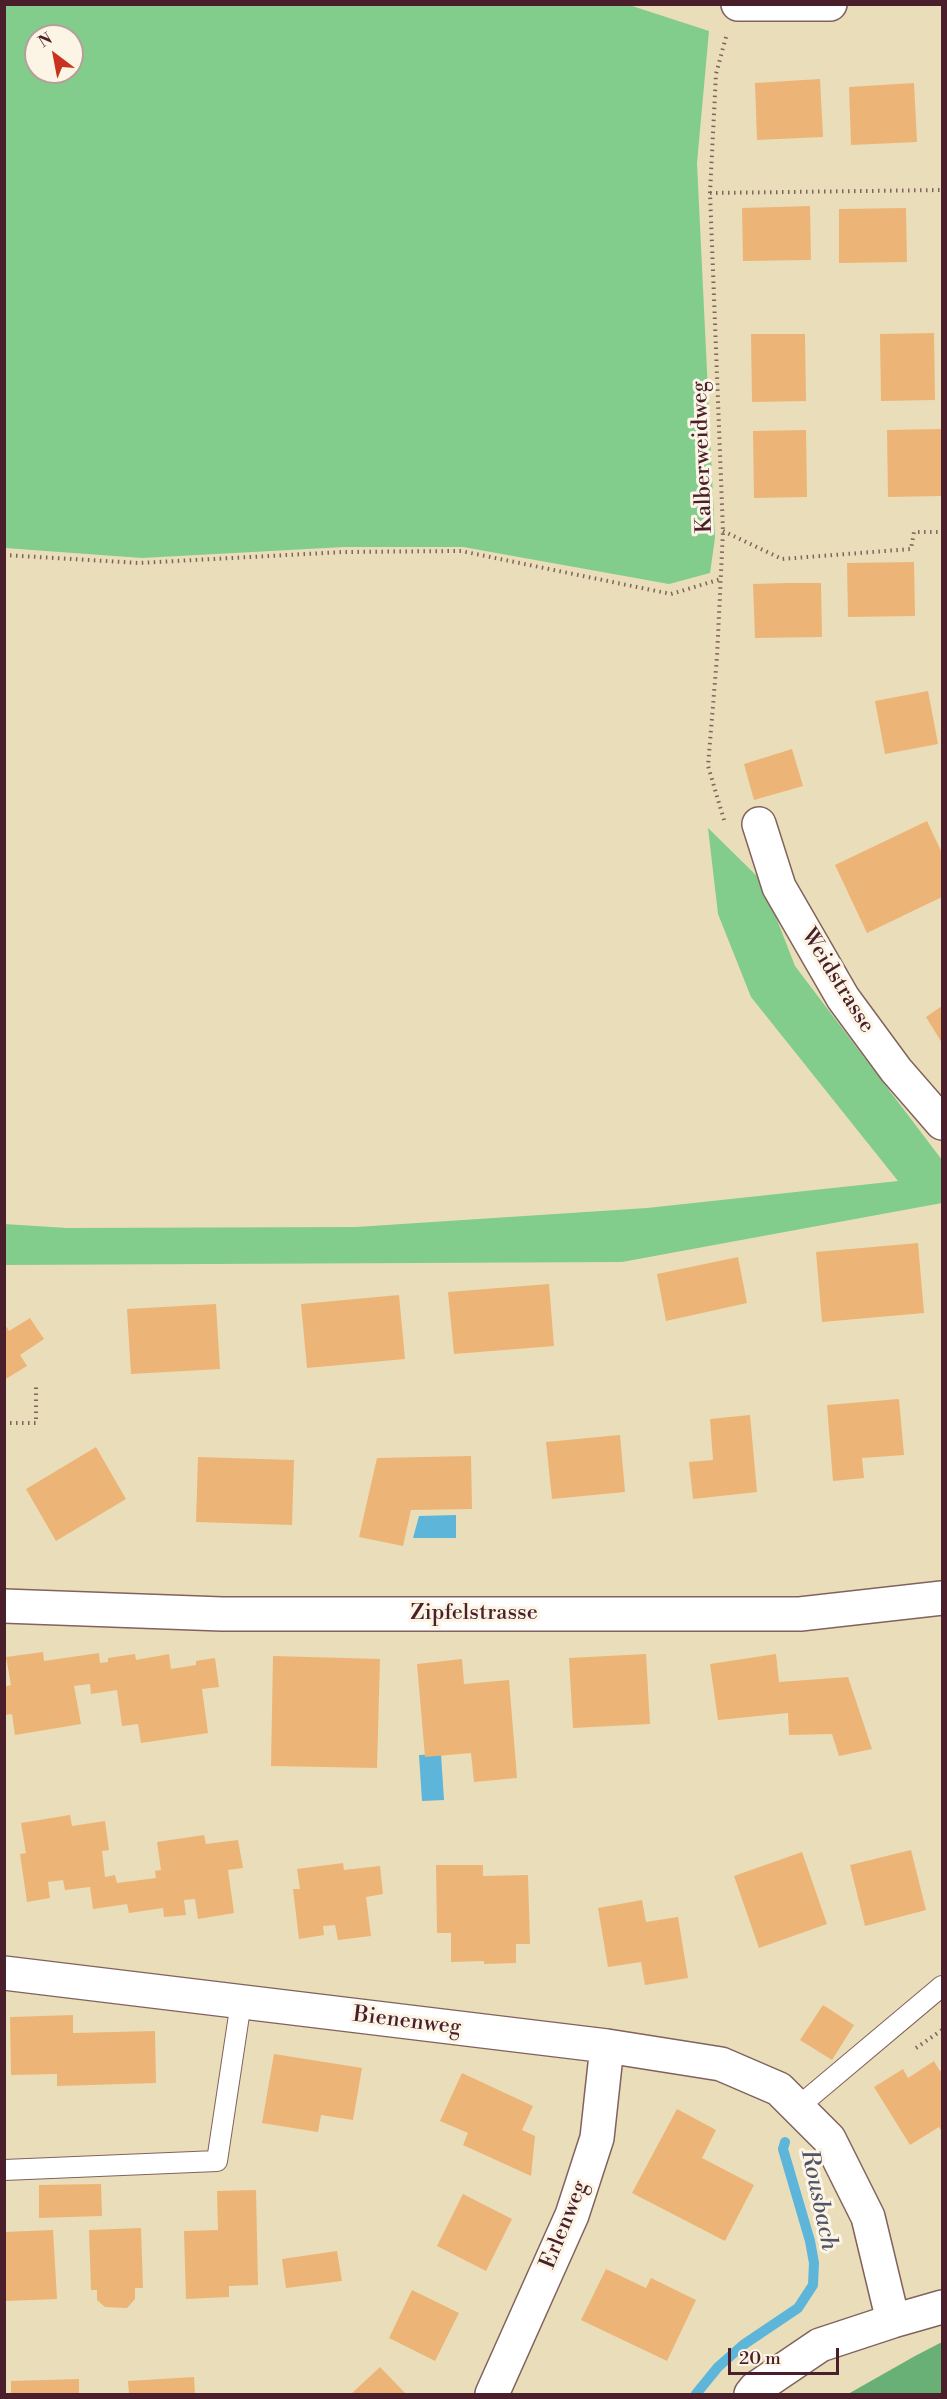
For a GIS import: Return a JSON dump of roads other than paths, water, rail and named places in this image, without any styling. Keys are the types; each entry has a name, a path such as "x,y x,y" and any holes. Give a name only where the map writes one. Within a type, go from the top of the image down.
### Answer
{"street":[{"path":"749,11 830,4"},
{"name":"Weidstrasse","path":"743,825 843,998 896,1070 942,1123"},
{"name":"Zipfelstrasse","path":"4,1606 222,1614 800,1614 942,1598"},
{"name":"Bienenweg","path":"4,1973 607,2046 721,2064 779,2089 829,2139 868,2217 893,2321"},
{"name":"Erlenweg","path":"492,2394 572,2215 597,2139 607,2046"},
{"path":"751,2394 820,2345 942,2307"}],"lane":[{"path":"798,2107 942,1986"},
{"path":"4,2170 218,2162 241,2002"}],"water":[{"path":"456,1515 456,1538 413,1538 419,1516"},
{"path":"441,1754 444,1800 422,1801 419,1755"}],"waterway":[{"name":"Rousbach","path":"696,2394 718,2367 743,2345 798,2308 813,2285 814,2263 810,2241 783,2149 785,2142"}]}
